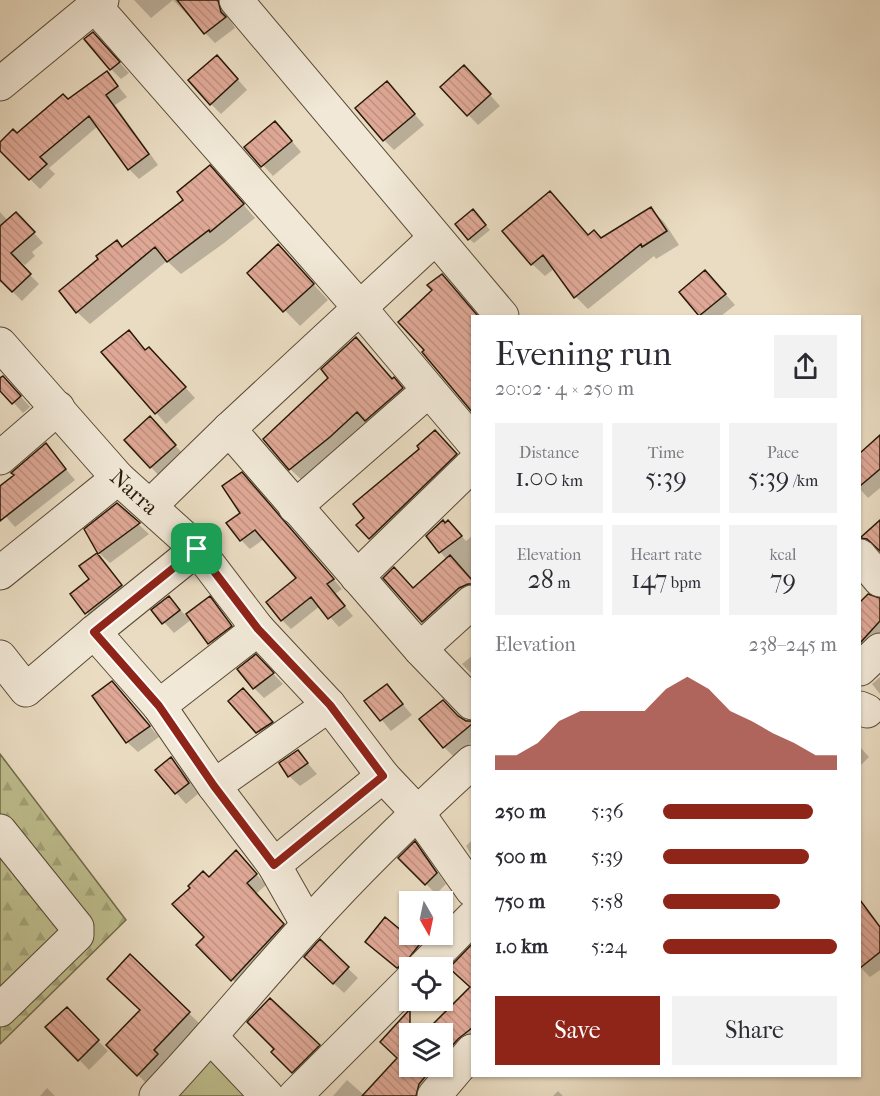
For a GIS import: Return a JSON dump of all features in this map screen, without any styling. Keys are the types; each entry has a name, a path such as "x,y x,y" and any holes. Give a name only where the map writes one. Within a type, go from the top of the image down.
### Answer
{"street":[{"path":"236,0 501,315"},
{"path":"0,84 98,3 471,440"},
{"path":"151,505 229,429 435,238"},
{"name":"Narra","path":"0,344 118,478 151,505 197,549 258,629 330,705 383,776 417,812 471,889"},
{"path":"295,507 429,390"},
{"path":"0,458 58,408"},
{"path":"229,429 420,649 471,702"},
{"path":"357,577 471,466"},
{"path":"0,573 118,478"},
{"path":"0,657 26,690 197,549"},
{"path":"861,556 880,580"},
{"path":"420,649 471,603"},
{"path":"159,706 258,629"},
{"path":"94,632 159,706 214,786 274,865 308,925"},
{"path":"861,668 880,650"},
{"path":"214,786 330,705"},
{"path":"156,1096 211,1038 308,925 417,812 471,763"},
{"path":"274,865 383,776"},
{"path":"0,831 78,931 77,935 0,1010"},
{"path":"434,957 471,919"},
{"path":"295,1096 399,992"},
{"path":"211,1038 267,1096"},
{"path":"434,1096 471,1051"}],"green space":[{"path":"0,754 126,920 0,1044"},
{"path":"210,1053 250,1096 173,1096"}],"building":[{"path":"177,0 218,0 221,12 226,17 204,34"},
{"path":"93,32 120,62 110,70 84,39"},
{"path":"217,55 238,79 210,105 188,80"},
{"path":"464,65 491,94 467,116 440,87"},
{"path":"107,71 118,86 106,95 149,154 128,170 89,116 40,157 47,164 29,180 0,151 0,142 13,129 17,133 63,94 68,99"},
{"path":"387,81 415,114 383,141 355,108"},
{"path":"275,121 292,141 261,167 244,147"},
{"path":"210,165 244,204 210,232 209,230 167,262 155,247 76,313 59,291 98,259 96,256 117,240 122,247 183,200 177,192"},
{"path":"550,191 588,235 594,230 601,238 651,207 667,231 642,247 641,244 574,298 543,255 531,265 502,231"},
{"path":"473,209 486,225 468,240 455,224"},
{"path":"16,212 35,232 11,253 31,274 12,292 0,280 0,226"},
{"path":"278,244 314,284 283,312 247,273"},
{"path":"705,270 726,294 698,315 679,292"},
{"path":"442,274 477,315 471,315 471,411 422,352 424,350 398,322 432,290 427,285"},
{"path":"129,330 145,350 149,347 186,387 155,414 101,352"},
{"path":"356,337 392,379 394,377 403,388 365,421 357,412 289,470 263,439 328,378 321,369"},
{"path":"3,376 21,396 12,404 0,391 0,378"},
{"path":"150,416 176,445 150,468 124,440"},
{"path":"435,430 457,454 369,539 356,525 364,518 353,504 419,449 417,446"},
{"path":"880,435 880,469 861,485 861,452"},
{"path":"46,443 66,469 0,521 0,486 14,475 11,473"},
{"path":"242,472 334,579 327,584 345,606 328,619 311,597 281,621 266,602 296,578 255,530 240,541 226,523 240,513 222,486"},
{"path":"117,503 140,523 98,554 84,529"},
{"path":"443,520 445,523 448,520 462,536 439,553 426,536"},
{"path":"880,520 880,551 867,539 861,537"},
{"path":"97,553 122,585 85,614 70,594 89,579 79,566"},
{"path":"450,555 471,579 471,584 459,588 422,622 383,578 394,567 413,588"},
{"path":"868,594 880,598 880,621 861,642 861,601"},
{"path":"169,596 180,610 162,624 151,610"},
{"path":"210,596 232,626 208,644 186,614"},
{"path":"256,654 274,673 253,689 237,669"},
{"path":"112,681 150,726 126,743 92,696"},
{"path":"387,684 403,704 380,721 364,701"},
{"path":"243,688 273,722 256,733 228,701"},
{"path":"443,700 458,716 471,721 471,725 443,748 419,719"},
{"path":"298,750 308,763 288,777 279,763"},
{"path":"171,757 189,783 175,794 155,770"},
{"path":"415,841 437,873 425,885 398,858"},
{"path":"236,850 257,874 247,883 284,924 231,981 196,945 204,937 172,904 190,888 188,886 203,871 209,877"},
{"path":"861,901 880,927 880,952 861,967"},
{"path":"385,917 399,929 399,945 419,945 410,957 399,957 397,968 365,942"},
{"path":"320,939 349,967 333,984 304,957"},
{"path":"471,945 471,1029 453,1045 453,1023 434,1023 446,1011 453,1011 453,1004 470,987 453,972 453,964"},
{"path":"130,954 190,1012 154,1050 158,1054 137,1076 106,1045 140,1010 107,979"},
{"path":"270,998 320,1045 292,1073 271,1052 274,1049 247,1022"},
{"path":"67,1007 99,1040 78,1061 45,1027"},
{"path":"410,1011 410,1023 399,1023 399,1077 425,1077 419,1084 416,1096 362,1096 397,1058 380,1042"}],"route":[{"path":"197,549 258,629 330,705 383,776 274,865 214,786 159,706 94,632 197,549"}]}
